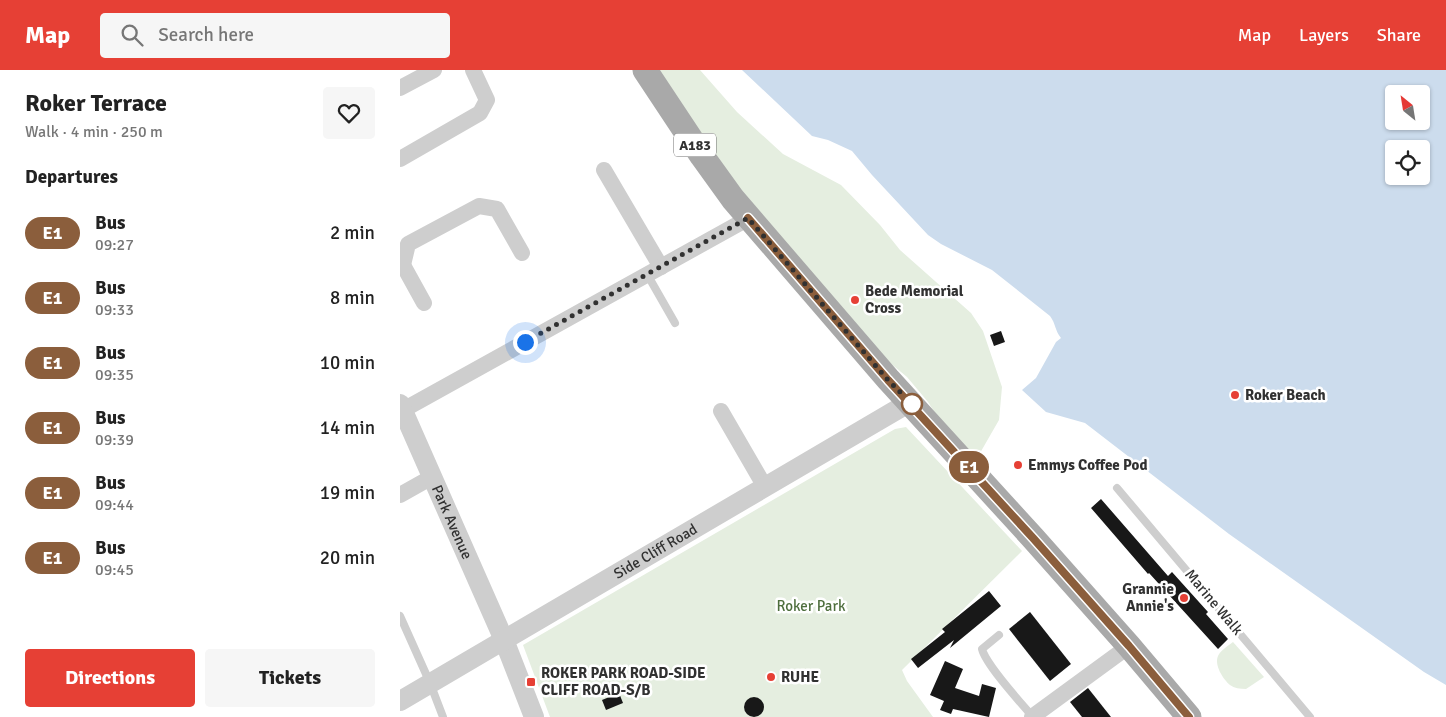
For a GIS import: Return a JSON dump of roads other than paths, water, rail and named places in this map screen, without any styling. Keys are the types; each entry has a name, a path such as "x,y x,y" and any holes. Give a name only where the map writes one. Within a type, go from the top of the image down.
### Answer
{"main road":[{"name":"A183","path":"645,70 702,156 748,218 888,380 1016,519 1129,646 1189,717"}],"street":[{"path":"400,159 480,113 487,100 473,70"},
{"path":"400,88 430,71"},
{"path":"604,170 661,267"},
{"path":"424,303 402,266 408,244 479,206 497,209 522,252"},
{"path":"402,407 748,218"},
{"name":"Side Cliff Road","path":"400,701 910,402"},
{"name":"Park Avenue","path":"402,407 504,640 534,717"},
{"path":"721,410 765,487"},
{"path":"400,495 432,477"},
{"path":"1033,717 1129,646"}],"lane":[{"path":"647,274 675,323"},
{"name":"Marine Walk","path":"1117,488 1310,717"},
{"path":"400,616 443,717"},
{"path":"999,636 982,649 983,653 1033,717"}],"water":[{"name":"Roker Beach","path":"742,70 1446,70 1446,685 1424,672 1229,534 1085,423 1046,412 1022,390 1036,378 1056,342 1061,338 1050,316 992,270 941,244 928,235 852,151 828,140 812,136"}],"place":[{"name":"Bede Memorial Cross","path":"855,300"},
{"name":"Roker Beach","path":"1235,395"},
{"name":"Emmys Coffee Pod","path":"1018,465"},
{"name":"Grannie Annie's","path":"1184,598"},
{"name":"RUHE","path":"771,677"},
{"name":"ROKER PARK ROAD-SIDE CLIFF ROAD-S/B","path":"531,682"}],"park label":[{"name":"Roker Park","path":"811,606"}]}
